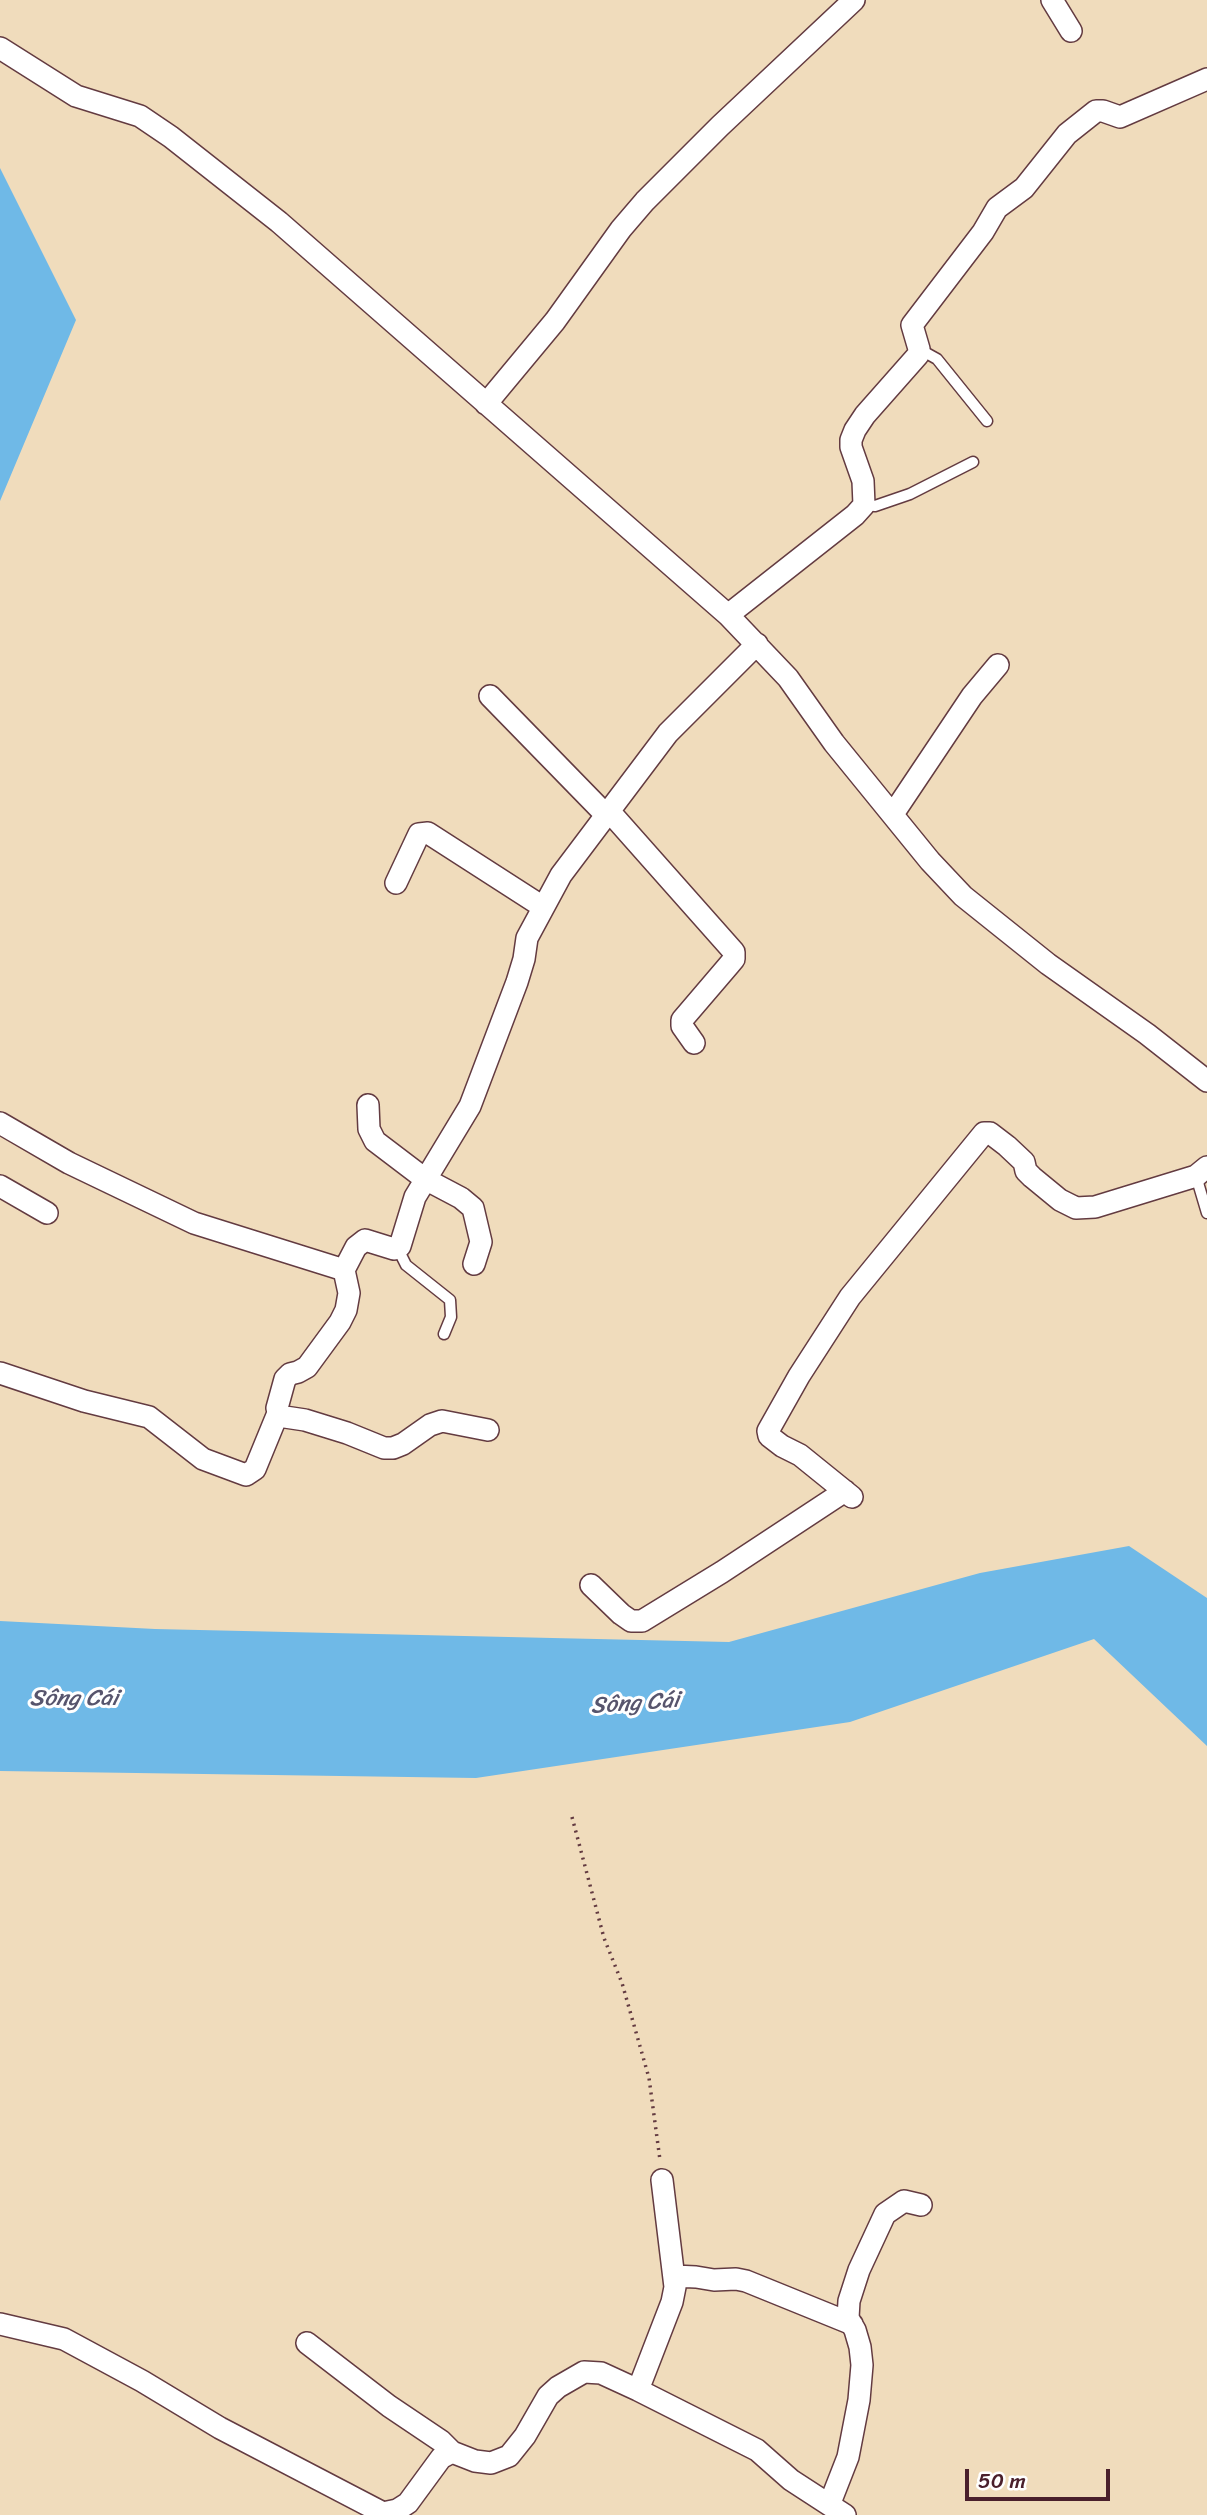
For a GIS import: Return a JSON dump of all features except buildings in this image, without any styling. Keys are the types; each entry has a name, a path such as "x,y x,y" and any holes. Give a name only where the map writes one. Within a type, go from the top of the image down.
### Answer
{"street":[{"path":"486,404 555,321 621,229 645,201 854,0"},
{"path":"1052,0 1071,32"},
{"path":"0,48 76,96 140,116 279,222 728,615 789,678 834,743 930,861 979,910 1207,1081"},
{"path":"728,615 855,515 864,505 863,481 850,440 865,415 913,361 919,349 912,331 915,320 983,232 997,208 1033,179 1078,124 1096,111 1120,117 1207,79"},
{"path":"0,1373 84,1401 149,1417 203,1459 246,1475 255,1469 278,1413 285,1379 290,1374 299,1373 315,1359 346,1310 349,1293 344,1270 360,1241 398,1249 415,1197 470,1106 517,982 527,938 561,875 668,733 757,644"},
{"path":"893,814 972,696 998,665"},
{"path":"490,696 607,813 734,952 734,959 682,1020 682,1026 694,1043"},
{"path":"396,884 419,834 428,833 543,906"},
{"path":"368,1105 369,1129 375,1141 425,1179 461,1198 473,1208 481,1242 474,1264"},
{"path":"0,1123 69,1163 194,1223 344,1270"},
{"path":"591,1585 621,1614 631,1621 642,1621 849,1494 800,1455 769,1436 768,1431 799,1376 850,1297 985,1133 990,1133 1007,1146 1024,1162 1026,1171 1032,1177 1060,1200 1076,1208 1095,1207 1201,1171"},
{"path":"0,1186 47,1213"},
{"path":"278,1413 347,1433 384,1448 403,1444 434,1422 442,1421 488,1430"},
{"path":"638,2390 672,2302 674,2276 666,2230 662,2180"},
{"path":"307,2343 389,2406 441,2441 452,2452 475,2461 491,2463 509,2456 525,2436 548,2396 584,2372 601,2373 757,2451 791,2480 838,2509 859,2400 862,2365 860,2347 847,2312 849,2301 859,2270 882,2218 904,2200 921,2204"},
{"path":"674,2276 714,2280 736,2278 852,2324"},
{"path":"0,2324 64,2339 142,2381 220,2428 383,2513 397,2510 408,2503 441,2459 452,2452"}],"lane":[{"path":"919,349 937,359 987,421"},
{"path":"864,505 876,506 910,494 973,462"},
{"path":"1201,1171 1207,1213"},
{"path":"398,1249 406,1265 450,1300 451,1317 444,1334"}],"path":[{"path":"572,1817 604,1938 622,1983 649,2078 659,2139 662,2180"}],"water":[{"path":"0,168 76,320 0,501"},
{"name":"Sông Cái","path":"1129,1546 1207,1598 1207,1746 1094,1639 850,1722 476,1778 0,1771 0,1621 155,1629 729,1642 980,1573"}]}
